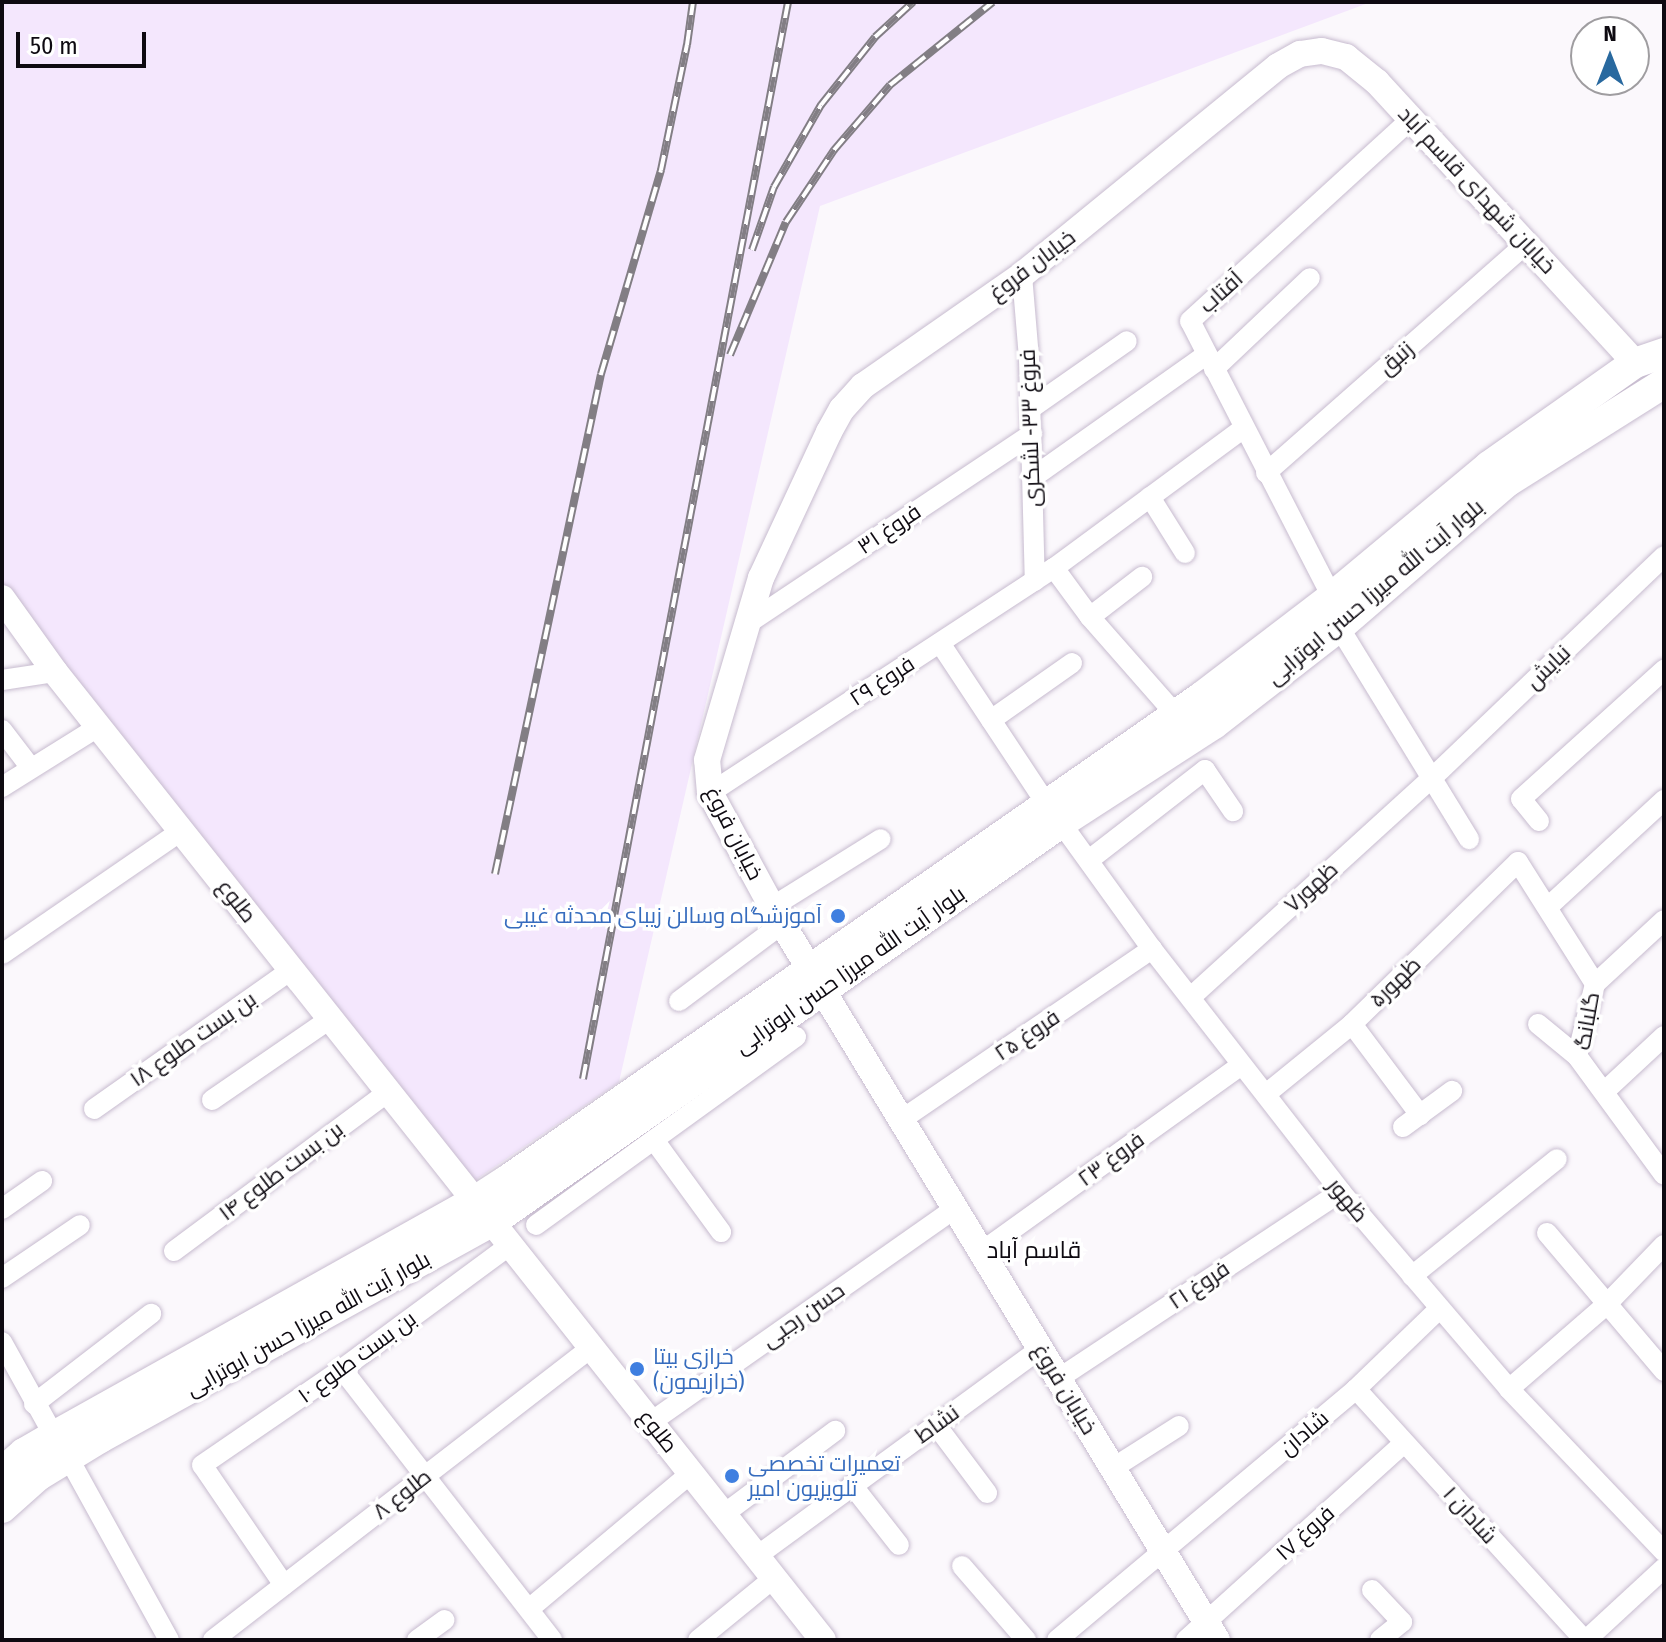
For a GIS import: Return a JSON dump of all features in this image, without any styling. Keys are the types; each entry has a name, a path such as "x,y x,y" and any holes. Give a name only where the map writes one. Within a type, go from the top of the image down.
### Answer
{"main road":[{"name":"بلوار آیت الله میرزا حسن ابوترابی","path":"1055,815 1176,715 1332,597 1489,466 1635,363 1664,353"},
{"path":"1635,363 1661,390"},
{"name":"بلوار آیت الله میرزا حسن ابوترابی","path":"492,1223 816,980 1055,815 1214,724 1339,627 1507,482 1661,390"},
{"name":"بلوار آیت الله میرزا حسن ابوترابی","path":"2,1472 24,1453 61,1446 571,1183 744,1060 816,980"},
{"name":"بلوار آیت الله میرزا حسن ابوترابی","path":"2,1508 38,1476 61,1446"}],"street":[{"name":"خیابان شهدای قاسم آباد","path":"1300,54 1322,51 1346,57 1377,82 1635,363"},
{"name":"خیابان فروغ","path":"1212,1632 777,915 710,793 707,760 747,624 785,521 842,409 863,386 1022,275 1278,66 1300,54"},
{"name":"آفتاب","path":"1332,597 1190,321 1411,119"},
{"name":"زنبق","path":"1266,473 1526,244"},
{"name":"فروغ ۳۳- لشکری","path":"1022,275 1032,434 1035,581"},
{"path":"1032,478 1210,361 1310,278"},
{"path":"1030,409 1127,341"},
{"name":"فروغ ۲۹","path":"710,793 1035,581 1244,428"},
{"name":"فروغ ۳۱","path":"747,624 1032,434"},
{"path":"1150,497 1185,553"},
{"name":"نيايش","path":"1432,778 1664,556"},
{"path":"1054,568 1090,617 1176,715"},
{"path":"1090,617 1142,577"},
{"name":"طلوع","path":"2,598 98,727 823,1640"},
{"path":"1339,627 1469,839"},
{"name":"ظهور","path":"940,643 1055,815 1152,949 1341,1192 1509,1389 1664,1552"},
{"path":"991,720 1072,663"},
{"path":"1539,821 1521,799 1664,670"},
{"path":"2,680 55,672"},
{"path":"2,787 98,727"},
{"path":"2,730 31,768"},
{"path":"1089,860 1205,770 1233,811"},
{"name":"ظهور۷","path":"1191,997 1432,778"},
{"path":"1548,907 1664,800"},
{"path":"2,954 181,831"},
{"path":"679,1001 777,915 881,839"},
{"name":"گلبانگ","path":"1518,862 1595,984 1577,1056 1664,1175"},
{"name":"ظهور۵","path":"1266,1094 1352,1024 1518,862"},
{"path":"1595,984 1664,920"},
{"name":"فروغ ۲۵","path":"901,1120 1152,949"},
{"name":"بن بست طلوع ۱۸","path":"94,1109 291,970"},
{"path":"212,1100 330,1019"},
{"path":"1352,1024 1420,1115"},
{"path":"1538,1024 1577,1056"},
{"path":"1604,1092 1664,1036"},
{"path":"536,1225 571,1183 654,1140 744,1060 796,1037"},
{"name":"فروغ ۲۳","path":"981,1252 1241,1065"},
{"path":"1403,1127 1452,1091"},
{"name":"بن بست طلوع ۱۴","path":"174,1251 388,1092"},
{"path":"654,1140 721,1232"},
{"path":"1412,1276 1557,1159"},
{"path":"2,1209 42,1181"},
{"name":"فروغ ۲۱","path":"1058,1379 1341,1192"},
{"name":"حسن رجبی","path":"651,1422 955,1208"},
{"name":"بن بست طلوع ۱۰","path":"284,1585 202,1465 342,1369 492,1223"},
{"path":"2,1278 80,1225"},
{"path":"1547,1233 1664,1371"},
{"path":"1509,1389 1607,1304 1664,1245"},
{"name":"شادان","path":"1057,1640 1356,1389 1439,1309"},
{"path":"34,1404 151,1314"},
{"path":"2,1342 166,1635 144,1640"},
{"name":"طلوع ۸","path":"213,1640 591,1348"},
{"name":"نشاط","path":"757,1556 1040,1349"},
{"path":"342,1369 552,1640"},
{"name":"شادان ۱","path":"1356,1389 1585,1640"},
{"path":"936,1425 987,1493"},
{"path":"1113,1468 1179,1426"},
{"path":"724,1514 835,1431"},
{"name":"فروغ ۱۷","path":"1186,1640 1212,1632 1404,1443"},
{"path":"529,1609 691,1473"},
{"path":"852,1485 899,1545"},
{"path":"962,1566 1026,1640"},
{"path":"1585,1640 1664,1568"},
{"path":"698,1640 774,1578"},
{"path":"1372,1590 1402,1622 1380,1640"},
{"path":"417,1640 445,1620"}],"shaded area":[{"path":"2,2 1371,2 820,206 619,1082 474,1181 2,590"}],"railway":[{"path":"495,874 601,374 661,170 693,2"},
{"path":"583,1079 788,2"},
{"path":"752,250 774,187 821,105 875,37 913,2"},
{"path":"730,355 786,222 834,150 890,85 993,2"}],"place":[{"name":"آموزشگاه وسالن زیبای محدثه غیبی","path":"838,916"},
{"name":"خرازی بیتا (خرازیمون)","path":"637,1369"},
{"name":"تعمیرات تخصصی تلویزیون امیر","path":"732,1476"}],"district":[{"name":"قاسم آباد","path":"1034,1251"}]}
